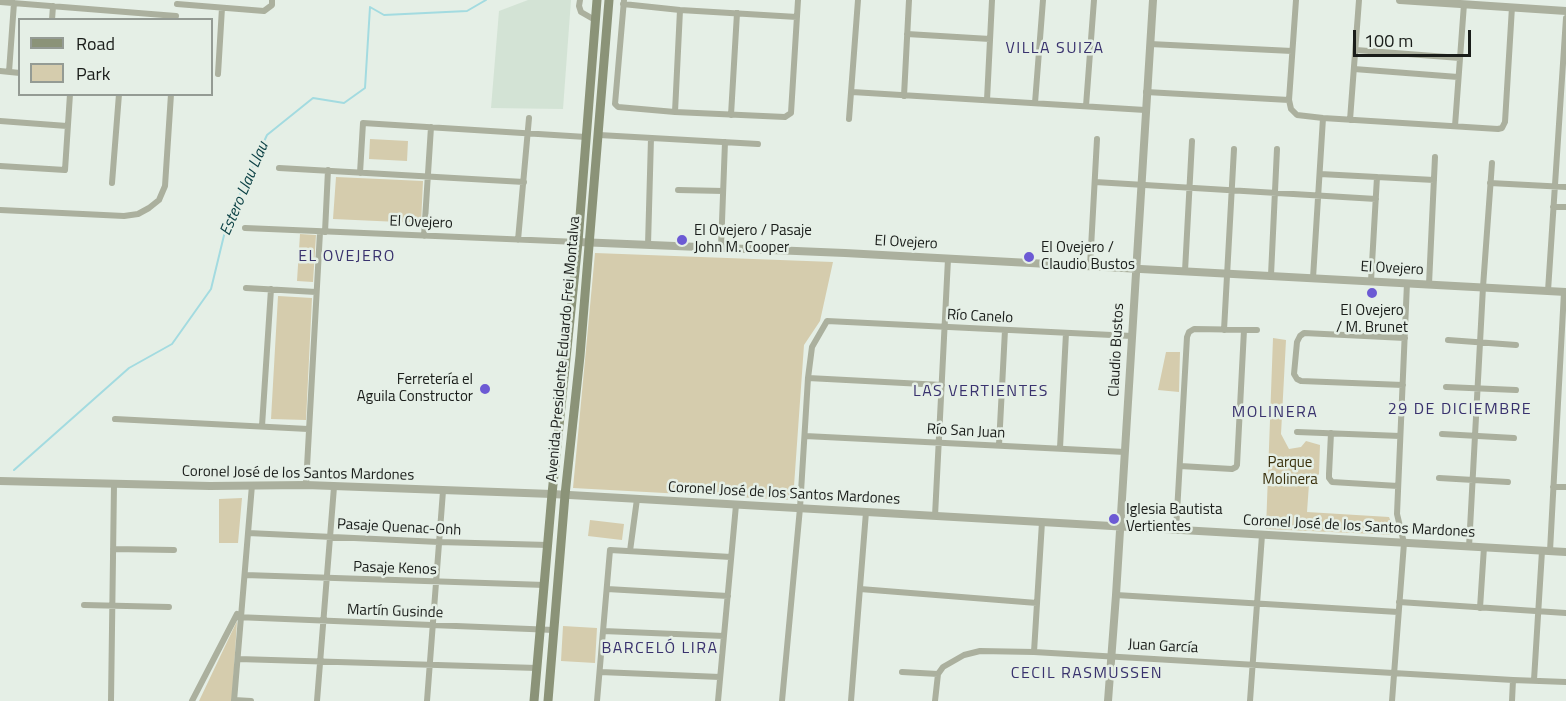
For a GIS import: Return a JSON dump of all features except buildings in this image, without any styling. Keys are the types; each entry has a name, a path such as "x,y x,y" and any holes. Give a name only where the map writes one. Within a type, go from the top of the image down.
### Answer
{"main road":[{"name":"Avenida Presidente Eduardo Frei Montalva","path":"534,701 552,494 578,242 597,0"},
{"name":"Avenida Presidente Eduardo Frei Montalva","path":"548,701 590,243 609,0"}],"street":[{"path":"580,0 579,6 583,15 595,20"},
{"path":"797,16 680,10 623,2 615,106 675,112 789,116 791,113 798,0"},
{"path":"849,119 858,0"},
{"path":"904,96 909,0"},
{"path":"987,100 992,0"},
{"path":"1035,103 1043,0"},
{"path":"1086,106 1094,0"},
{"name":"Claudio Bustos","path":"1108,701 1153,0"},
{"path":"1296,0 1289,100 1293,112 1301,116 1323,118 1498,129 1502,128 1506,122 1512,7"},
{"path":"1350,120 1359,0"},
{"path":"1400,0 1566,11"},
{"path":"0,2 91,9 132,16 176,18 177,2 264,11 272,2"},
{"path":"9,72 14,3"},
{"path":"1455,126 1464,4"},
{"path":"52,18 53,6"},
{"path":"218,74 222,8"},
{"path":"90,18 91,9"},
{"path":"675,112 680,10"},
{"path":"731,115 737,13"},
{"path":"1548,291 1566,18"},
{"path":"907,34 990,39"},
{"path":"1150,44 1292,51"},
{"path":"1356,50 1460,58"},
{"path":"1354,69 1458,77"},
{"path":"0,71 18,73"},
{"path":"852,92 1145,110"},
{"path":"1146,92 1289,100"},
{"path":"0,166 64,170 70,96"},
{"path":"112,183 119,96"},
{"path":"0,210 124,216 138,214 149,208 159,200 165,186 171,96"},
{"path":"519,240 529,118"},
{"path":"1313,278 1323,118"},
{"path":"0,121 68,126"},
{"path":"360,173 363,123 586,137"},
{"path":"424,236 431,127"},
{"path":"599,135 758,144"},
{"path":"648,245 651,138"},
{"path":"1090,266 1097,138"},
{"path":"1185,271 1192,141"},
{"path":"721,248 725,142"},
{"path":"1224,330 1234,149"},
{"path":"1271,276 1277,149"},
{"path":"1429,284 1435,157"},
{"path":"1469,546 1492,163"},
{"path":"279,168 524,182"},
{"path":"306,485 316,292 328,170"},
{"path":"1320,174 1434,180"},
{"path":"1371,281 1377,177"},
{"path":"1095,182 1376,199"},
{"path":"1490,183 1566,187"},
{"path":"678,189 723,191"},
{"path":"1554,207 1566,207"},
{"name":"El Ovejero","path":"245,228 1135,268 1565,292"},
{"path":"935,516 948,259"},
{"path":"1392,701 1404,543 1398,514 1398,486 1407,283"},
{"path":"246,288 316,292"},
{"path":"262,426 271,290"},
{"path":"1534,680 1538,612 1553,487 1563,356 1565,292"},
{"name":"Río Canelo","path":"808,378 812,347 827,321 1132,336"},
{"path":"1176,530 1189,332 1194,329 1257,330"},
{"path":"999,445 1005,330"},
{"path":"1180,466 1236,468 1244,330"},
{"path":"1060,448 1066,333"},
{"path":"1403,385 1301,381 1294,374 1297,342 1304,333 1405,338"},
{"path":"1448,340 1516,345"},
{"path":"782,701 800,508 808,378 942,385"},
{"path":"1446,387 1516,390"},
{"path":"115,419 308,429"},
{"path":"1297,432 1400,436"},
{"path":"1331,433 1329,478 1332,482 1398,486"},
{"path":"1442,434 1514,438"},
{"name":"Río San Juan","path":"805,436 1125,452"},
{"path":"1439,478 1508,482"},
{"name":"Coronel José de los Santos Mardones","path":"0,482 114,485 306,485 552,494 1566,552"},
{"path":"111,701 114,485"},
{"path":"192,701 238,617 242,603 252,485"},
{"path":"1553,487 1566,486"},
{"path":"317,701 334,487"},
{"path":"427,701 443,490"},
{"path":"630,551 637,499"},
{"path":"718,701 736,505"},
{"path":"851,701 866,512"},
{"path":"1034,652 1042,522"},
{"name":"Pasaje Quenac-Onh","path":"248,533 548,545"},
{"path":"1250,701 1262,535"},
{"path":"1480,608 1484,547"},
{"path":"113,549 174,550"},
{"path":"597,701 610,550 731,557"},
{"name":"Pasaje Kenos","path":"245,575 545,585"},
{"path":"860,589 1037,603"},
{"path":"607,590 728,596"},
{"path":"1116,595 1398,612"},
{"path":"1399,603 1566,613"},
{"path":"84,605 169,607"},
{"path":"238,617 238,659 234,701 251,701"},
{"name":"Martín Gusinde","path":"238,617 554,630"},
{"path":"603,631 724,636"},
{"name":"Juan García","path":"938,674 943,667 953,661 980,651 1111,656 1566,682"},
{"path":"238,659 537,668"},
{"path":"600,672 720,677"},
{"path":"902,672 938,674 935,701"},
{"path":"1512,701 1513,680"}],"shaded area":[{"path":"528,0 571,0 563,109 491,108 499,11"}],"green space":[{"path":"370,139 408,141 407,161 369,159"},
{"path":"336,177 423,181 421,223 333,219"},
{"path":"300,234 316,235 313,282 297,281"},
{"path":"595,253 833,262 820,321 804,345 793,500 573,488"},
{"path":"278,296 312,298 306,420 271,419"},
{"name":"Parque Molinera","path":"1273,338 1286,340 1281,434 1289,449 1301,447 1306,441 1320,445 1319,474 1309,484 1307,512 1389,517 1396,535 1266,529"},
{"path":"1166,352 1180,352 1179,392 1158,390"},
{"path":"242,498 238,543 219,543 219,499"},
{"path":"590,520 624,524 622,540 588,536"},
{"path":"237,621 232,701 199,701"},
{"path":"563,626 597,628 595,663 561,661"}],"waterway":[{"name":"Estero Llau Llau","path":"14,470 129,368 172,344 211,289 227,223 267,135 313,98 344,103 365,88 370,7 384,15 467,11 486,0"}],"place":[{"name":"El Ovejero / Pasaje John M. Cooper","path":"682,240"},
{"name":"El Ovejero / Claudio Bustos","path":"1029,257"},
{"name":"El Ovejero / M. Brunet","path":"1372,293"},
{"name":"Ferretería el Aguila Constructor","path":"485,389"},
{"name":"Iglesia Bautista Vertientes","path":"1114,519"}],"district":[{"name":"VILLA SUIZA","path":"1055,49"},
{"name":"EL OVEJERO","path":"347,257"},
{"name":"LAS VERTIENTES","path":"981,392"},
{"name":"29 DE DICIEMBRE","path":"1460,410"},
{"name":"MOLINERA","path":"1275,413"},
{"name":"BARCELÓ LIRA","path":"660,649"},
{"name":"CECIL RASMUSSEN","path":"1087,674"}]}
